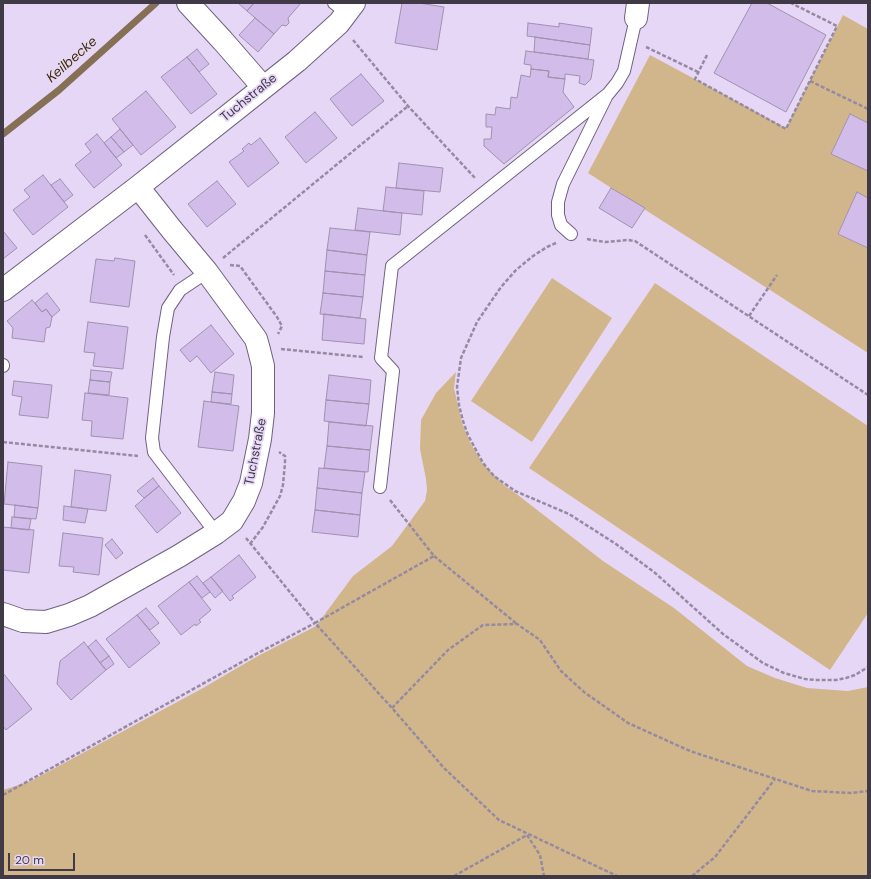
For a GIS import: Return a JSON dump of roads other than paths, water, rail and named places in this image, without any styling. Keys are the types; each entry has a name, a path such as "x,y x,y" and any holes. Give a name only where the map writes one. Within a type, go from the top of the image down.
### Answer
{"street":[{"path":"188,3 224,41 263,87"},
{"name":"Tuchstraße","path":"3,290 138,187 309,50 344,11"},
{"name":"Tuchstraße","path":"3,614 16,619 31,622 46,622 69,615 105,598 179,556 232,521 244,501 251,484 260,439 263,407 263,366 266,347 256,339 207,271 138,187"}],"lane":[{"path":"380,487 393,371 381,358 392,266 608,94 624,71 637,11"},
{"path":"571,234 561,225 558,215 558,202 563,184 608,94"},
{"path":"207,271 180,290 168,308 163,337 152,438 154,452 161,459 216,533"}],"waterway":[{"name":"Keilbecke","path":"3,134 59,90 156,3"}]}
